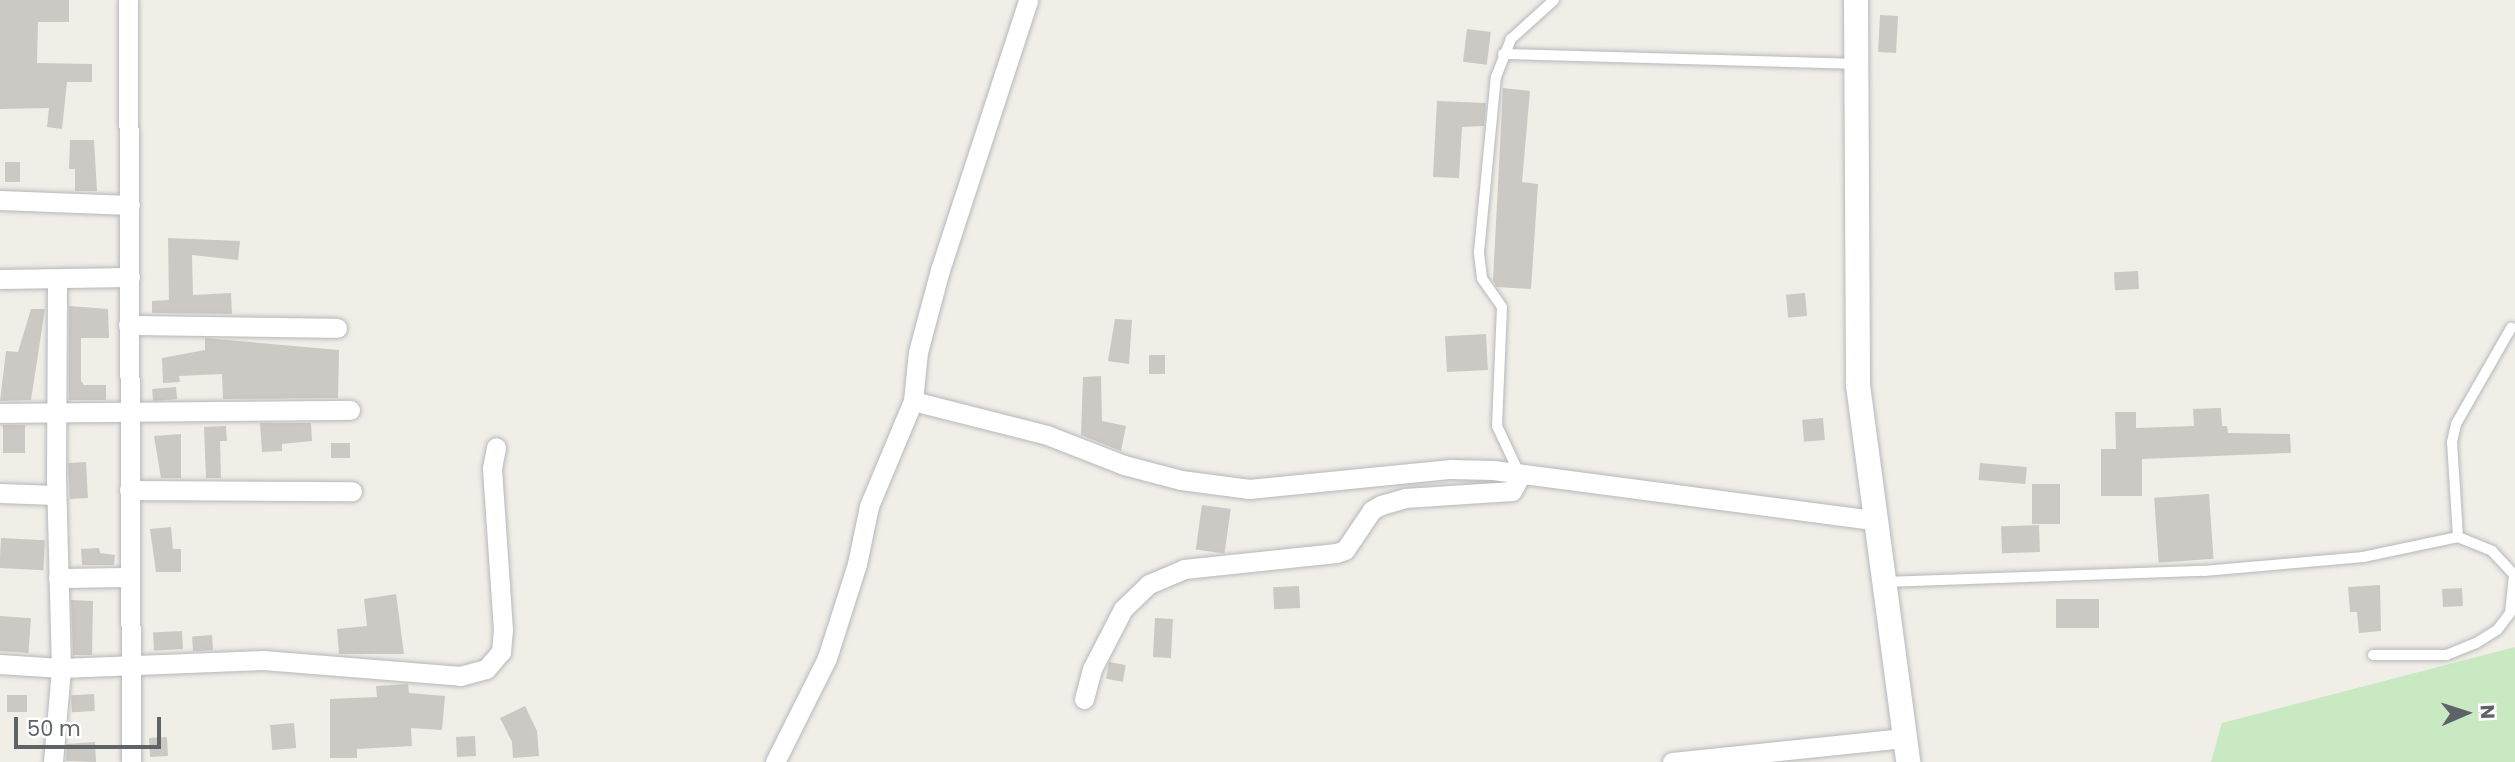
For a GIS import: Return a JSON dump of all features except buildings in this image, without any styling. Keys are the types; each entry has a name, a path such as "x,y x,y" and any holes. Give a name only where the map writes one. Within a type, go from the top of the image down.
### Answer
{"street":[{"path":"128,0 131,205 128,325 131,762"},
{"path":"775,762 827,658 857,564 869,506 913,401 918,352 940,270 1028,0"},
{"path":"1672,762 1906,750 1873,520 1858,385 1856,0"},
{"path":"0,200 131,205"},
{"path":"0,279 130,277"},
{"path":"53,762 61,668 56,495 57,279"},
{"path":"128,325 337,328"},
{"path":"913,401 1047,435 1124,465 1181,480 1249,488 1451,469 1521,475 1873,520"},
{"path":"0,413 56,415 128,410 350,410"},
{"path":"0,664 61,668 262,660 460,676 486,669 501,652 503,630 492,468 496,447"},
{"path":"1084,699 1092,669 1123,609 1149,584 1184,569 1336,553 1345,550 1364,519 1381,505 1405,498 1512,491 1521,475"},
{"path":"129,490 352,491"},
{"path":"0,494 56,495"},
{"path":"58,578 130,577"}],"lane":[{"path":"1521,475 1499,434 1496,417 1502,307 1479,268 1496,77 1511,38 1554,0"},
{"path":"1503,54 1855,64"},
{"path":"2458,537 2452,442 2456,424 2511,328"},
{"path":"1883,582 2204,571 2362,557 2458,537 2474,541 2505,562 2515,588 2510,613 2497,630 2447,655 2372,655"}],"green space":[{"path":"2515,647 2515,762 2211,762 2222,723"}]}
